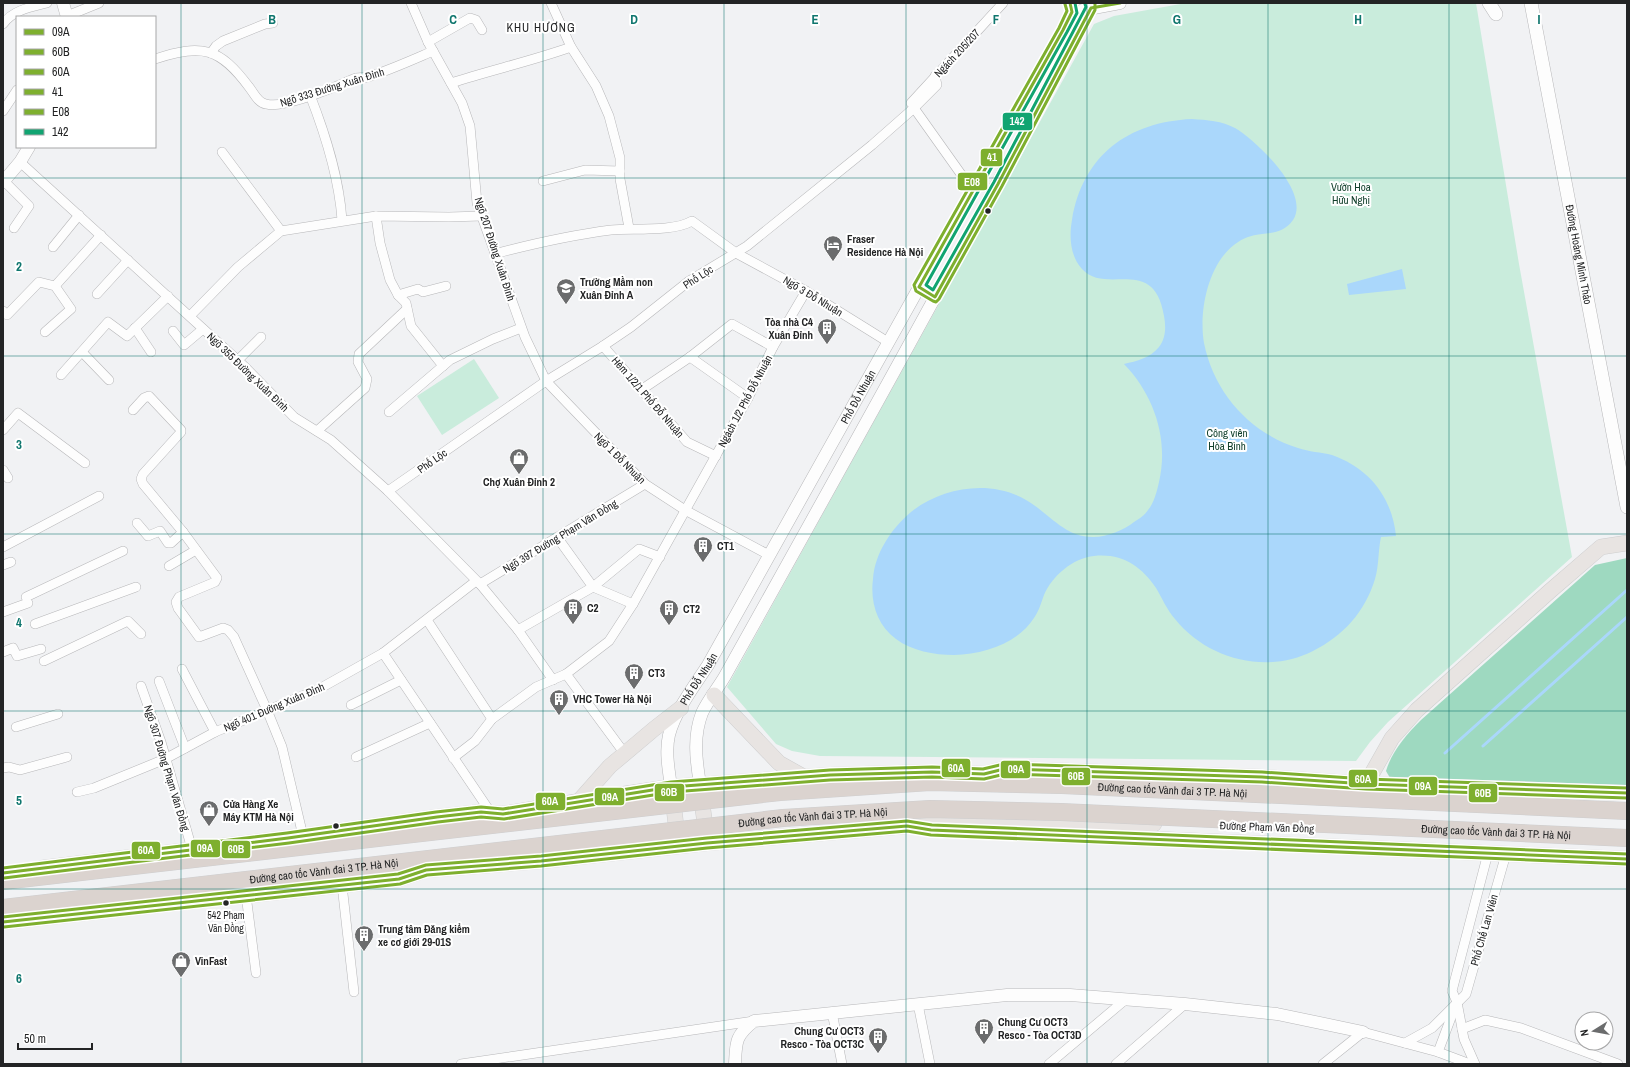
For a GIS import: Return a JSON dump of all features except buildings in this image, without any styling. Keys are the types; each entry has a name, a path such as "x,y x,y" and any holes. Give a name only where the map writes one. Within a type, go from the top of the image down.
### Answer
{"highway":[{"name":"Đường cao tốc Vành đai 3 TP. Hà Nội","path":"3,881 780,792 930,782 1062,785 1627,811"},
{"name":"Đường cao tốc Vành đai 3 TP. Hà Nội","path":"3,908 783,818 930,809 1061,812 1627,838"}],"main road":[{"name":"Đường Hoàng Minh Thảo","path":"1531,3 1627,507"},
{"path":"1366,784 1392,738 1417,710 1601,547 1627,543"},
{"path":"714,695 779,763 804,777"},
{"path":"579,801 610,766 681,708"},
{"path":"3,873 303,836 437,817 481,812 497,814 671,787 804,777 932,772 984,774 1004,769 1262,777 1366,784 1627,793"},
{"path":"984,774 1004,782 1627,811"},
{"path":"700,784 707,843"},
{"path":"671,787 679,846"},
{"path":"3,881 483,824 497,814"},
{"name":"Đường Phạm Văn Đồng","path":"3,913 329,877 397,867 426,870 548,860 707,843 907,826 930,820 1252,826 1627,842"},
{"name":"Đường Phạm Văn Đồng","path":"907,826 931,830 1627,859"},
{"name":"Đường Phạm Văn Đồng","path":"3,922 399,879 426,870"}],"street":[{"path":"3,24 7,18 16,13 48,3"},
{"path":"63,3 67,16 99,3"},
{"name":"Ngõ 207 Đường Xuân Đỉnh","path":"411,3 428,42 462,103 470,126 477,203 521,328 546,381"},
{"path":"494,254 531,244 629,228 620,179 620,158 610,116 596,86 571,47 551,3"},
{"name":"Ngách 205/207","path":"936,76 1003,3"},
{"path":"1071,7 1120,3"},
{"name":"Phố Đỗ Nhuận","path":"700,784 695,746 697,730 703,712 808,530 998,184 1090,6"},
{"name":"Phố Đỗ Nhuận","path":"671,787 668,751 669,735 681,708 712,658 1063,30 1071,7"},
{"path":"428,42 470,18 476,20 482,30"},
{"path":"211,53 216,46 223,41 265,24 273,23"},
{"path":"451,83 484,72 536,59 571,47"},
{"name":"Ngõ 333 Đường Xuân Đỉnh","path":"156,59 190,51 201,51 220,56 228,62 258,99 265,104 280,104 310,95 355,78 363,78 372,75 433,51"},
{"name":"Phố Lộc","path":"388,492 546,381 604,346 631,327 689,281 747,246 872,145 912,105 937,85 936,76"},
{"path":"3,111 16,92"},
{"path":"310,95 323,126 331,154 341,197 342,220"},
{"path":"912,105 973,191"},
{"path":"14,228 29,206 3,181 20,162 28,148"},
{"path":"222,152 282,231"},
{"name":"Ngõ 355 Đường Xuân Đỉnh","path":"20,162 238,360 294,417 331,440 388,492 478,583 518,630 553,680"},
{"path":"543,181 585,170 620,171"},
{"path":"53,247 79,215"},
{"path":"190,316 238,267 282,231 342,220 376,216 481,216"},
{"path":"376,216 380,243 390,280 398,295 406,304 411,326 443,366"},
{"name":"Ngõ 3 Đỗ Nhuận","path":"629,228 671,228 692,221 736,253 806,291 888,342"},
{"path":"55,286 101,235"},
{"path":"97,294 128,260"},
{"path":"3,311 7,315 39,282 55,286 71,310 45,332"},
{"path":"398,295 418,289 423,292 446,286"},
{"path":"919,288 935,297"},
{"name":"Ngách 1/2 Phố Đỗ Nhuận","path":"453,758 475,741 492,719 536,687 566,674 609,641 633,604 660,557 748,398 773,347 806,291"},
{"path":"62,375 108,322 127,336 168,296"},
{"path":"317,432 365,388 367,380 358,362 359,354 407,309"},
{"path":"641,390 690,357 732,324 773,347"},
{"path":"135,328 151,352"},
{"path":"389,412 450,360 492,339 521,328"},
{"path":"173,331 184,345 203,329"},
{"path":"238,360 261,337"},
{"name":"Hẻm 1/2/1 Phố Đỗ Nhuận","path":"604,346 687,442 716,456"},
{"path":"82,352 109,380"},
{"path":"690,357 748,398"},
{"name":"Ngõ 1 Đỗ Nhuận","path":"546,381 645,484 685,510 769,555"},
{"path":"133,410 144,398 149,396 182,430 143,474 141,479 143,484 217,578 215,582 179,597 176,602 178,608 199,637 223,628 228,630 234,637 282,747 303,836"},
{"path":"3,430 18,413 85,463"},
{"name":"Ngõ 397 Đường Phạm Văn Đồng","path":"478,583 558,537 645,484"},
{"path":"3,547 99,496"},
{"path":"137,523 148,536 160,532 168,543 171,543 182,532"},
{"path":"558,537 593,586 633,604"},
{"path":"518,630 593,586 639,549 660,557"},
{"path":"169,566 196,550"},
{"path":"3,612 123,551"},
{"name":"Ngõ 401 Đường Xuân Đỉnh","path":"77,792 94,788 165,759 215,732 319,689 383,653 478,583"},
{"path":"35,624 136,587"},
{"path":"427,620 492,719"},
{"path":"44,661 128,621 141,634"},
{"path":"3,652 13,648 17,656 41,649"},
{"path":"383,653 453,758 497,814"},
{"path":"182,669 215,732"},
{"path":"566,674 625,754"},
{"path":"351,705 401,680"},
{"path":"159,681 186,748"},
{"name":"Ngõ 307 Đường Phạm Văn Đồng","path":"141,686 152,714 192,849"},
{"path":"16,727 58,714"},
{"path":"356,757 430,723"},
{"path":"3,768 9,767 20,770 67,757"},
{"name":"Phố Chế Lan Viên","path":"1457,1002 1452,991 1488,853"},
{"name":"Phố Chế Lan Viên","path":"1438,1052 1457,1002 1466,994 1506,854"},
{"path":"342,885 354,992"},
{"path":"246,895 256,973"},
{"path":"461,1064 754,1021 832,1012 1007,995 1070,995 1185,1004 1277,1014 1363,1032 1438,1052 1470,1064"},
{"path":"1049,1064 1125,1000"},
{"path":"1457,1002 1464,1039 1475,1064"},
{"path":"1405,1043 1432,1028 1457,1002"},
{"path":"918,1004 930,1064"},
{"path":"1116,1064 1185,1004"},
{"path":"832,1012 842,1064"},
{"path":"1462,1029 1485,1020 1521,1028 1618,1064"},
{"path":"735,1064 736,1042 742,1030 754,1021"},
{"path":"1323,1064 1363,1032"}],"green space":[{"name":"Công viên Hòa Bình","path":"1186,3 1476,3 1519,264 1572,557 1388,722 1370,742 1356,761 820,756 792,751 776,744 727,687 1094,24 1114,16"},
{"path":"474,359 499,398 442,435 417,396"},
{"path":"1627,558 1627,789 1390,778 1386,771 1392,757 1405,737 1421,720 1595,565"}],"water":[{"path":"1192,119 1220,122 1235,128 1256,144 1279,169 1288,182 1295,196 1297,209 1293,220 1283,229 1272,233 1254,235 1235,244 1224,255 1216,267 1205,298 1203,314 1204,343 1209,361 1225,394 1237,409 1264,432 1281,441 1302,449 1332,455 1345,461 1367,476 1384,497 1394,522 1396,536 1381,537 1376,574 1371,591 1352,622 1324,645 1295,658 1276,662 1257,662 1238,659 1220,653 1203,644 1188,633 1172,615 1156,588 1137,567 1122,559 1094,556 1078,560 1064,569 1052,581 1044,595 1037,613 1027,627 1019,635 999,646 988,650 954,655 924,652 909,647 896,639 884,627 876,612 872,588 874,569 885,542 897,526 911,512 923,503 952,492 967,489 982,488 998,490 1012,493 1026,500 1058,524 1074,533 1094,537 1110,534 1125,528 1144,515 1152,504 1162,466 1160,434 1156,418 1144,389 1124,364 1152,354 1159,347 1164,336 1165,324 1159,297 1150,286 1140,281 1128,279 1104,279 1092,276 1082,269 1075,258 1071,246 1071,226 1078,197 1086,177 1098,160 1112,146 1129,135 1148,127"},
{"path":"1402,269 1406,289 1349,295 1347,284"}],"waterway":[{"path":"1445,753 1627,590"},
{"path":"1483,746 1627,617"}],"transit line":[{"name":"41","path":"1070,3 1072,12 1063,30 919,287 935,297 998,184 1091,8 1120,3"},
{"name":"142","path":"1075,3 1077,13 1067,32 926,285 933,290 994,182 1086,7 1085,4"},
{"name":"E08","path":"1065,4 1067,11 1059,28 914,285 916,291 933,301 936,302 939,299 1002,186 1095,10 1095,3"},
{"name":"60A","path":"3,868 287,833 436,812 481,807 503,809 671,782 830,770 932,767 983,769 1004,764 1262,772 1366,779 1627,788"},
{"name":"09A","path":"3,873 288,838 437,817 481,812 503,814 671,787 830,775 932,772 984,774 1004,769 1262,777 1366,784 1627,793"},
{"name":"60B","path":"4,878 289,843 438,822 481,817 504,819 672,792 830,780 932,777 984,779 1005,774 1262,782 1366,789 1627,798"},
{"name":"60A","path":"3,917 398,874 426,865 541,856 707,838 907,821 932,825 1627,854"},
{"name":"09A","path":"3,922 399,879 426,870 541,861 707,843 907,826 931,830 1627,859"},
{"name":"60B","path":"4,927 400,884 427,875 541,866 707,848 907,831 931,835 1627,864"}],"place":[{"name":"Fraser Residence Hà Nội","path":"833,262"},
{"name":"Trường Mầm non Xuân Đỉnh A","path":"566,305"},
{"name":"Tòa nhà C4 Xuân Đỉnh","path":"827,345"},
{"name":"Chợ Xuân Đỉnh 2","path":"519,475"},
{"name":"CT1","path":"703,563"},
{"name":"C2","path":"573,625"},
{"name":"CT2","path":"669,626"},
{"name":"CT3","path":"634,690"},
{"name":"VHC Tower Hà Nội","path":"559,716"},
{"name":"Cửa Hàng Xe Máy KTM Hà Nội","path":"209,827"},
{"name":"542 Phạm Văn Đồng","path":"226,903"},
{"name":"Trung tâm Đăng kiểm xe cơ giới 29-01S","path":"364,952"},
{"name":"VinFast","path":"181,978"},
{"name":"Chung Cư OCT3 Resco - Tòa OCT3D","path":"984,1045"},
{"name":"Chung Cư OCT3 Resco - Tòa OCT3C","path":"878,1054"}],"district":[{"name":"KHU HƯƠNG","path":"541,28"}],"park label":[{"name":"Vườn Hoa Hữu Nghị","path":"1351,193"}]}
